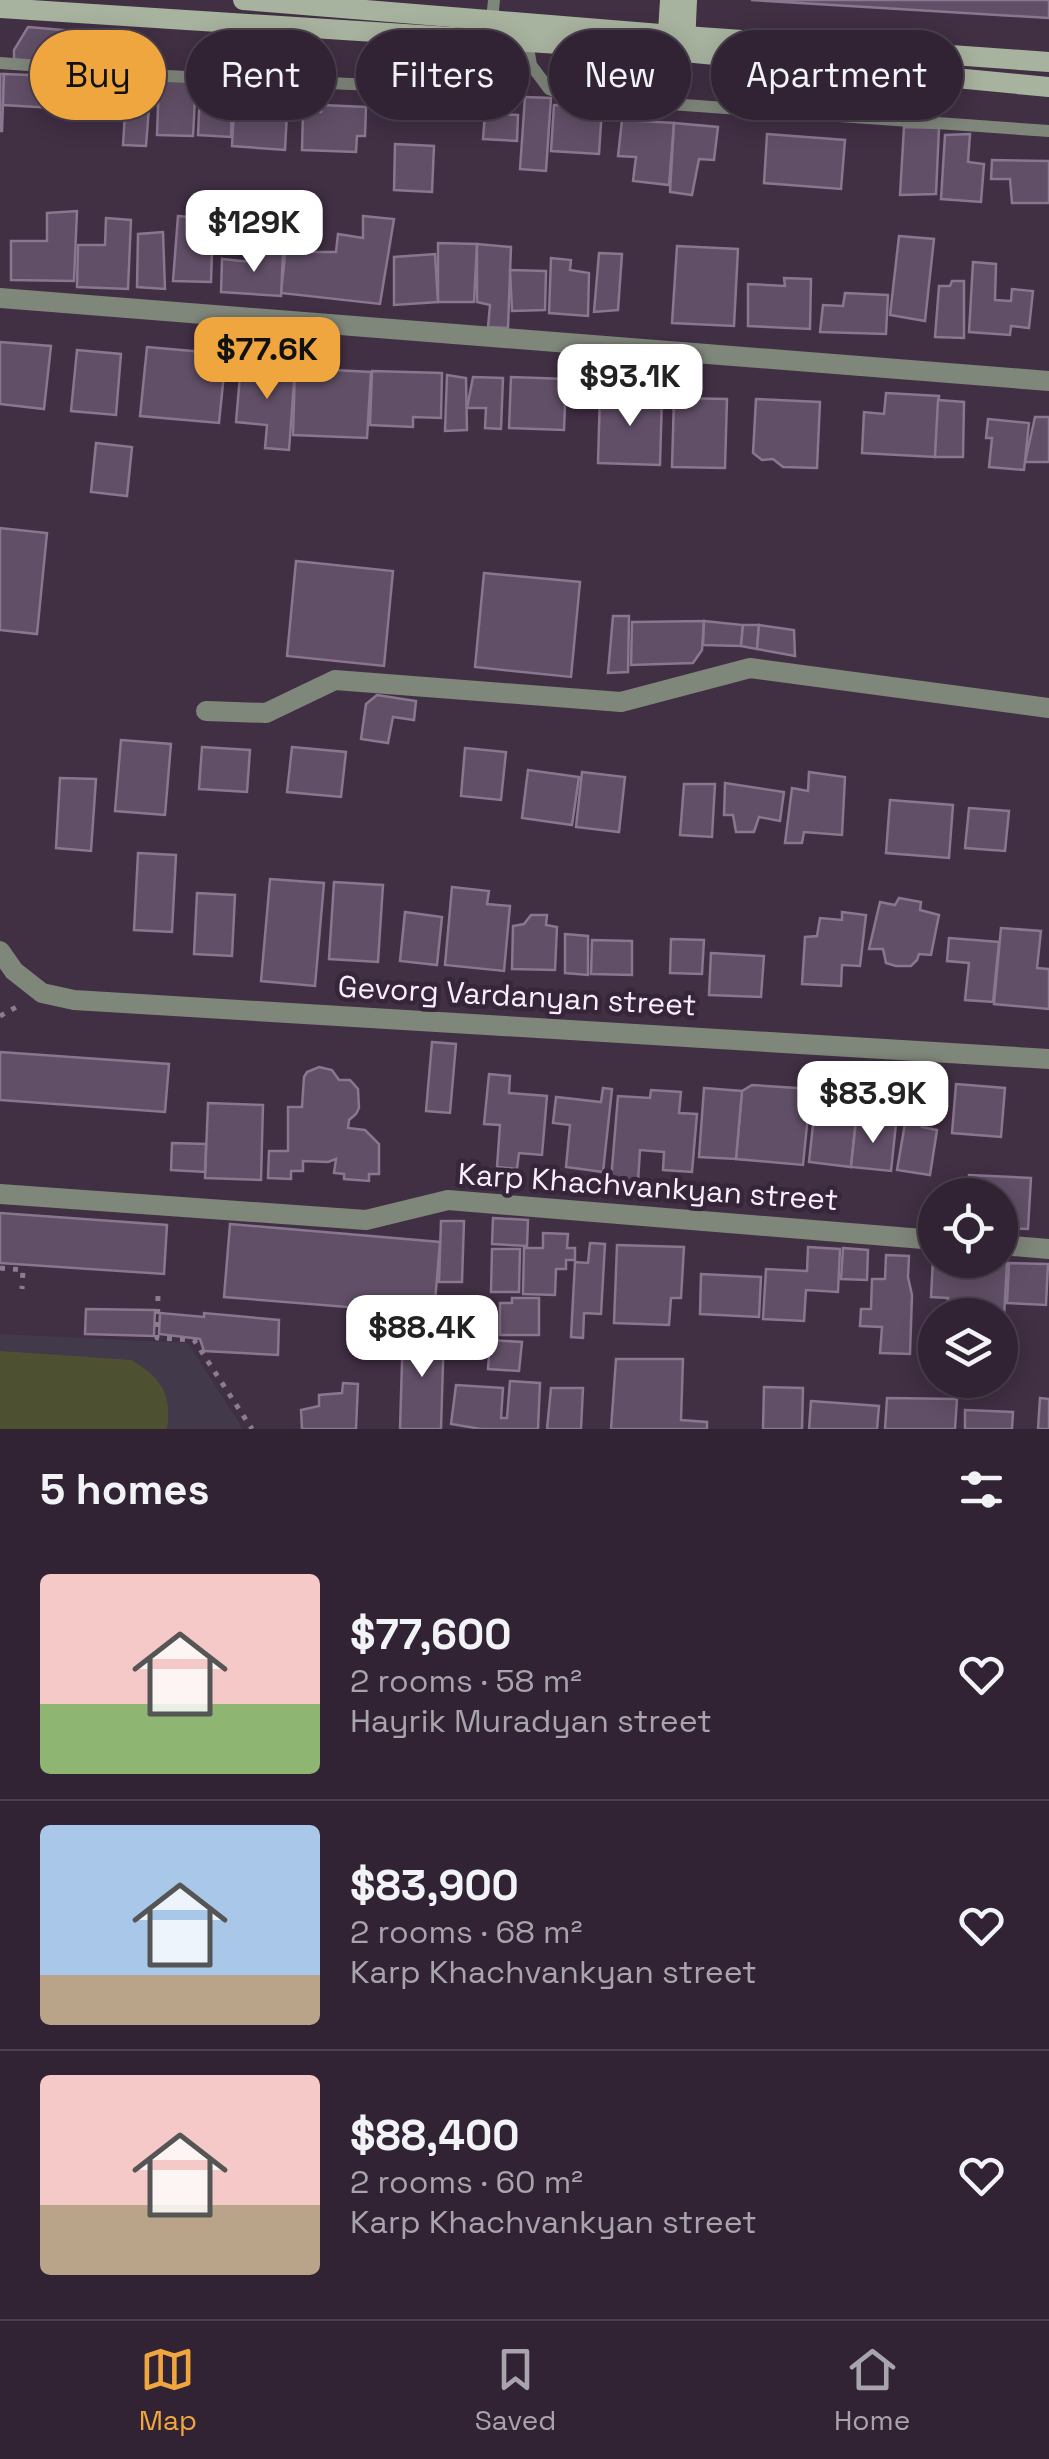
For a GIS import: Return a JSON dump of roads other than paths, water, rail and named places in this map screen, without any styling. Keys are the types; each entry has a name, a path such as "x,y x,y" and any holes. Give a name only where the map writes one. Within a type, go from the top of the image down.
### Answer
{"main road":[{"path":"242,0 493,10 601,30"},
{"path":"670,0 674,30"},
{"path":"680,30 687,0"},
{"path":"0,8 356,30"},
{"path":"691,45 1049,62"},
{"path":"691,46 1049,88"}],"street":[{"path":"0,298 1049,381"},
{"path":"206,711 266,713 336,680 622,702 750,668 1049,708"},
{"name":"Gevorg Vardanyan street","path":"0,951 14,971 42,993 74,1000 1049,1059"},
{"name":"Karp Khachvankyan street","path":"0,1194 366,1220 448,1200 918,1239"},
{"path":"1018,1246 1049,1249"}],"lane":[{"path":"529,54 531,65 549,89 573,98 1049,131"},
{"path":"0,63 30,65"},
{"path":"166,76 356,84"}]}
